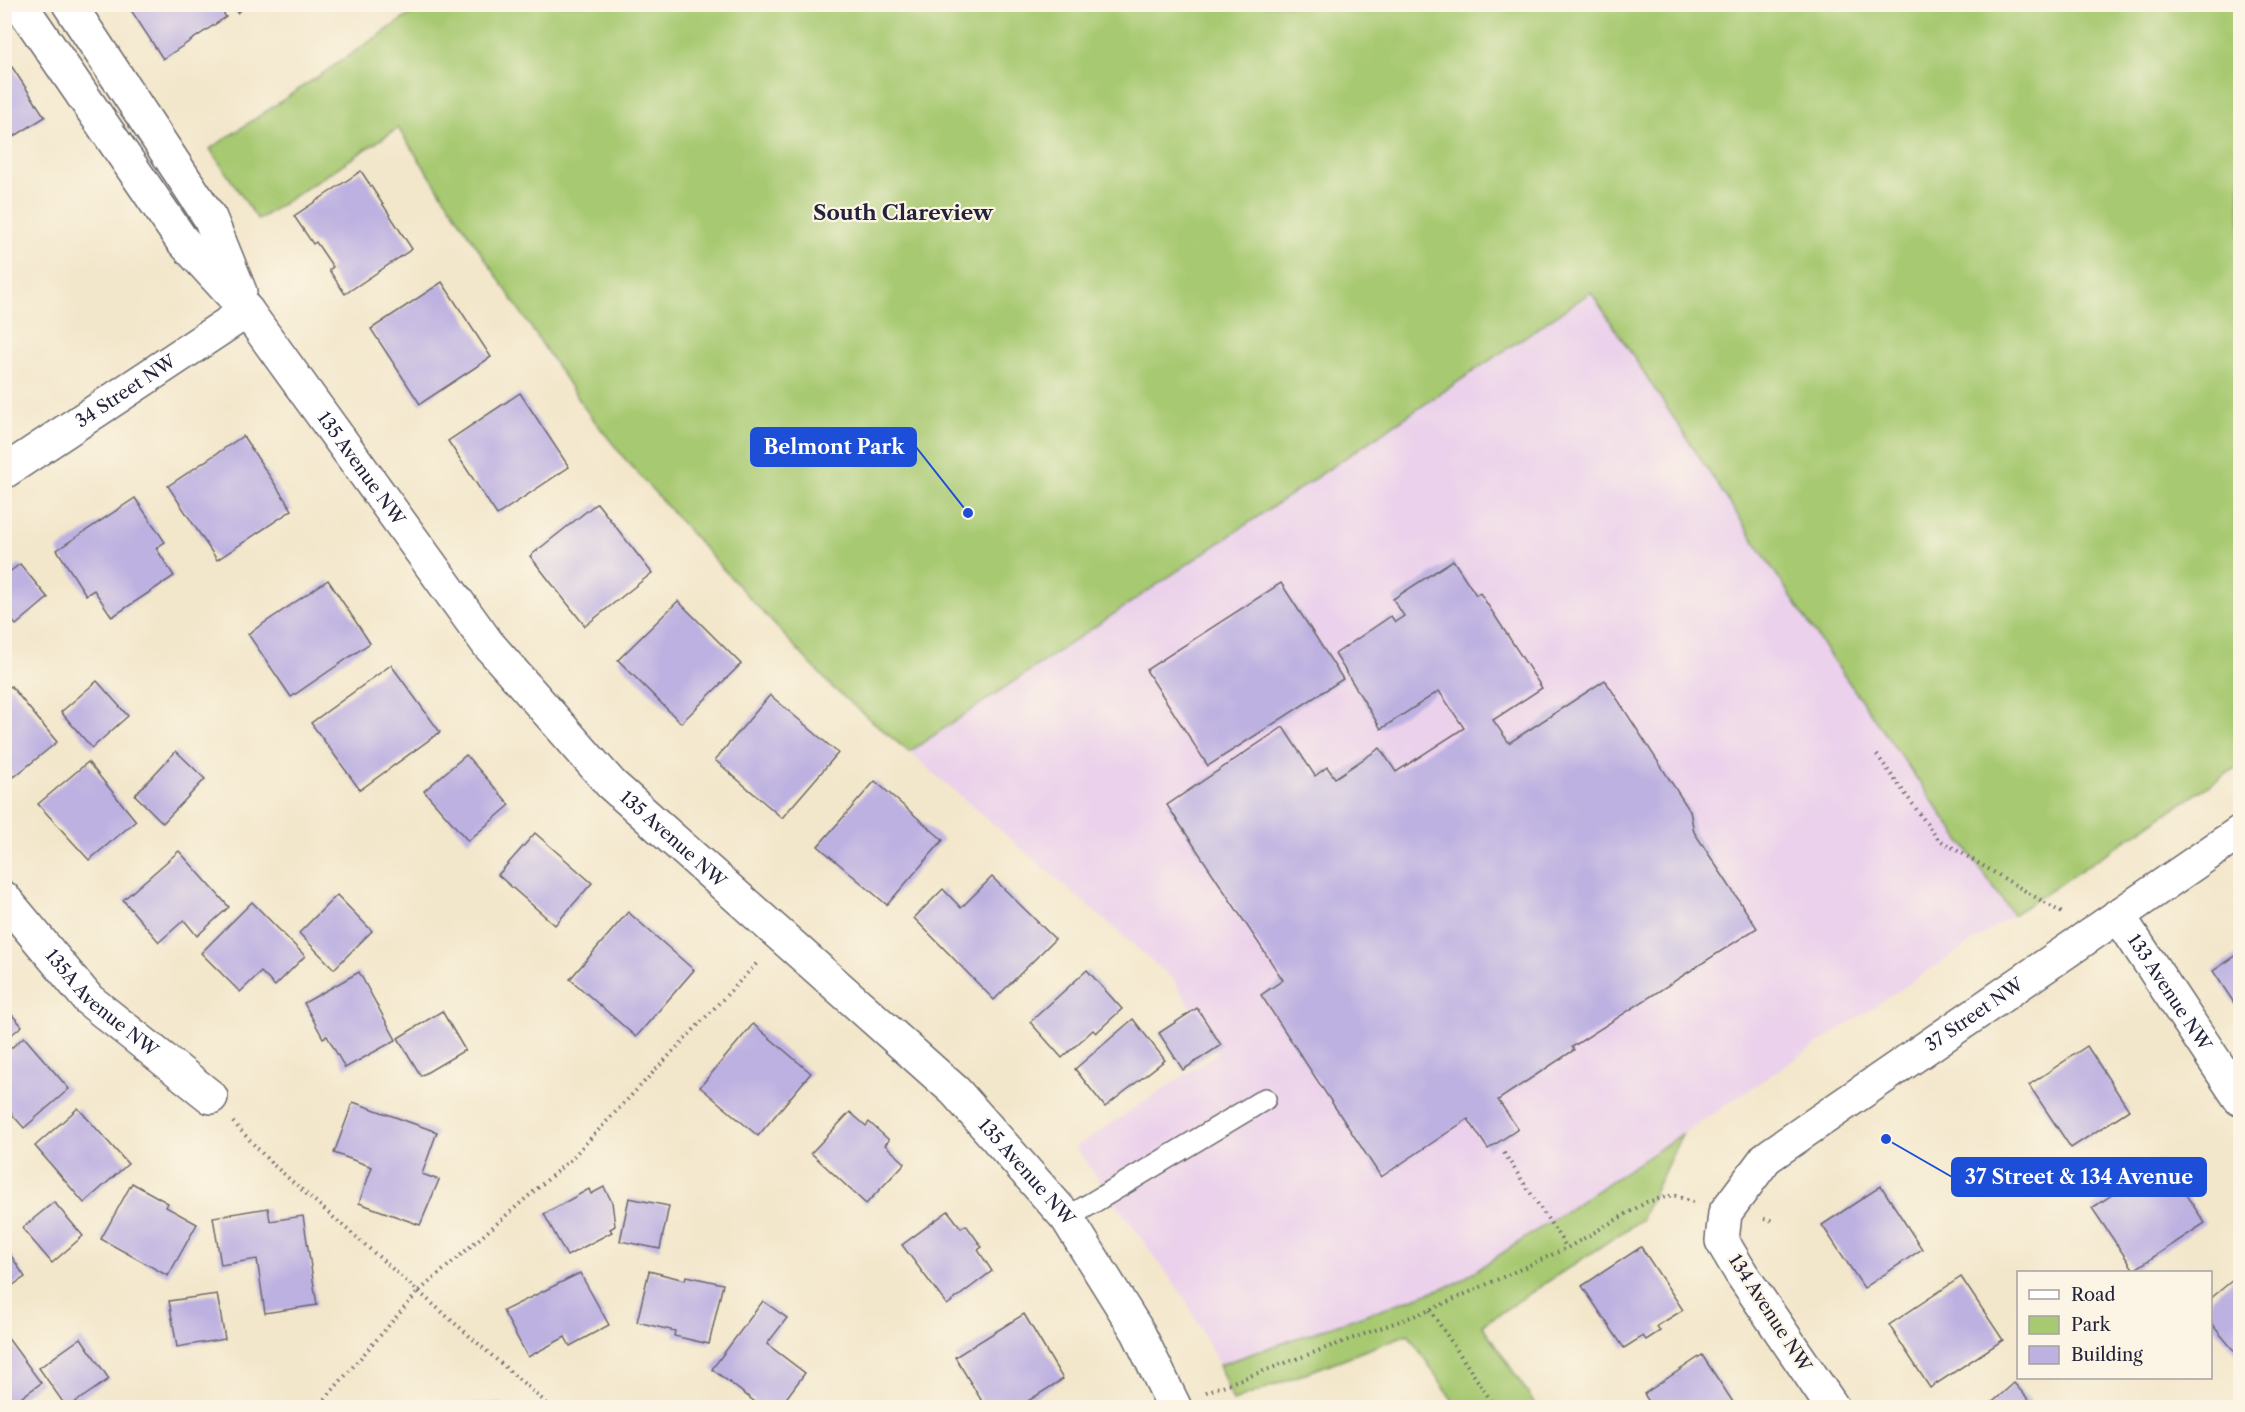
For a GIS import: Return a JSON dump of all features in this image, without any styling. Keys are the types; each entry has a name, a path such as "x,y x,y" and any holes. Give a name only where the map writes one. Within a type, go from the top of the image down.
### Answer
{"street":[{"name":"135 Avenue NW","path":"21,4 181,240 247,311 488,644 611,784 955,1091 1067,1218 1138,1332 1174,1405"},
{"name":"135 Avenue NW","path":"69,4 210,218 247,311"},
{"name":"34 Street NW","path":"4,472 247,311"},
{"name":"37 Street NW","path":"1725,1213 1766,1158 2241,832"},
{"name":"135A Avenue NW","path":"4,898 89,1000 211,1097"},
{"name":"133 Avenue NW","path":"2118,915 2241,1099"},
{"name":"134 Avenue NW","path":"1725,1213 1722,1241 1833,1407"}],"lane":[{"path":"1067,1218 1265,1099"}],"path":[{"path":"1877,755 1938,839 2060,911 2082,940"},
{"path":"317,1407 418,1292 570,1160 782,936"},
{"path":"211,1097 270,1162 552,1407"},
{"path":"1504,1153 1567,1248"},
{"path":"1174,1405 1430,1310 1567,1248 1647,1202 1673,1195 1725,1213 1775,1221"},
{"path":"1430,1310 1496,1407"}],"shaded area":[{"path":"1591,292 1826,650 2013,915 1457,1283 1219,1365 1184,1297 1075,1147 1218,1053 1173,979 909,752"}],"green space":[{"path":"424,5 2240,5 2240,765 2013,915 1826,650 1591,292 909,752 833,688 625,459 586,410 398,128 258,220 210,149"},
{"path":"1682,1134 1641,1220 1482,1325 1537,1407 1457,1407 1408,1334 1233,1401 1219,1365 1457,1283"}],"building":[{"path":"127,4 217,4 226,17 163,59"},
{"path":"232,4 250,4 237,13"},
{"path":"12,67 45,117 4,143 4,72"},
{"path":"361,171 412,249 345,294 329,270 333,267 316,242 313,244 294,216"},
{"path":"442,282 491,357 420,404 371,329"},
{"path":"520,393 569,467 497,515 448,441"},
{"path":"243,436 292,510 217,560 168,486"},
{"path":"135,498 165,542 156,548 174,576 112,617 94,590 86,595 57,550"},
{"path":"597,503 652,573 585,626 530,556"},
{"path":"1453,560 1476,595 1480,593 1542,688 1493,720 1509,743 1605,680 1690,811 1694,832 1757,928 1572,1047 1574,1050 1498,1100 1518,1129 1488,1149 1468,1119 1381,1177 1261,995 1283,980 1167,805 1283,727 1315,776 1327,767 1335,778 1380,748 1396,772 1464,728 1439,691 1381,729 1335,654 1391,616 1395,622 1404,616 1393,599"},
{"path":"20,564 48,598 16,625 4,611 4,576"},
{"path":"328,580 370,643 291,697 248,634"},
{"path":"1281,583 1343,679 1208,766 1146,670"},
{"path":"678,601 741,664 681,723 618,660"},
{"path":"391,665 440,732 360,790 311,723"},
{"path":"97,681 128,716 92,748 61,712"},
{"path":"11,686 57,742 14,777 4,766 4,692"},
{"path":"770,695 838,753 782,818 715,760"},
{"path":"176,751 205,779 163,823 135,795"},
{"path":"466,755 510,805 468,841 424,791"},
{"path":"88,762 136,821 89,860 38,804"},
{"path":"875,781 943,840 887,905 818,846"},
{"path":"535,833 592,883 555,925 498,875"},
{"path":"179,851 229,907 197,936 184,920 159,942 123,900"},
{"path":"992,877 1055,939 994,1000 914,918 943,889 961,908"},
{"path":"337,895 372,931 334,969 299,933"},
{"path":"252,902 305,956 275,986 261,972 240,992 201,953"},
{"path":"628,912 694,970 636,1037 570,979"},
{"path":"2240,953 2240,1012 2213,971"},
{"path":"1087,970 1122,1009 1096,1033 1093,1030 1062,1058 1030,1022"},
{"path":"359,972 396,1040 345,1068 327,1036 323,1038 304,1003"},
{"path":"4,1006 22,1026 4,1041"},
{"path":"1197,1008 1221,1045 1183,1070 1159,1033"},
{"path":"442,1011 465,1050 421,1076 398,1038"},
{"path":"1133,1019 1165,1060 1105,1107 1075,1069"},
{"path":"753,1024 811,1073 758,1136 700,1087"},
{"path":"24,1037 69,1089 24,1128 4,1105 4,1054"},
{"path":"2087,1046 2129,1110 2071,1148 2029,1085"},
{"path":"353,1102 437,1132 422,1174 439,1180 420,1225 359,1203 372,1167 334,1153"},
{"path":"78,1108 128,1164 84,1203 35,1146"},
{"path":"850,1112 866,1126 869,1122 889,1140 885,1145 905,1163 866,1204 811,1153"},
{"path":"2163,1161 2205,1223 2134,1270 2092,1208"},
{"path":"132,1183 168,1203 166,1207 197,1224 168,1276 101,1239"},
{"path":"1881,1186 1922,1249 1864,1288 1822,1225"},
{"path":"604,1187 612,1202 615,1226 610,1229 612,1232 567,1256 544,1214 589,1189 591,1194"},
{"path":"629,1198 669,1206 660,1249 620,1241"},
{"path":"54,1202 83,1236 52,1263 22,1228"},
{"path":"268,1208 270,1221 303,1216 317,1305 265,1313 257,1259 221,1265 213,1217"},
{"path":"948,1211 961,1228 966,1225 982,1247 978,1250 992,1271 947,1305 902,1245"},
{"path":"4,1245 25,1277 4,1291"},
{"path":"1641,1247 1683,1310 1657,1326 1660,1331 1646,1340 1643,1336 1624,1348 1582,1286"},
{"path":"649,1271 685,1280 686,1276 723,1284 709,1344 674,1336 675,1331 637,1322"},
{"path":"580,1273 609,1325 570,1346 565,1337 528,1357 503,1311"},
{"path":"2240,1274 2240,1358 2212,1324 2212,1297"},
{"path":"1961,1277 2003,1340 1930,1388 1889,1325"},
{"path":"217,1294 225,1339 177,1347 169,1301"},
{"path":"763,1301 787,1318 767,1344 805,1373 779,1408 763,1408 712,1369"},
{"path":"1024,1314 1063,1379 1017,1408 986,1408 955,1357"},
{"path":"4,1333 41,1383 7,1408 4,1408"},
{"path":"81,1338 109,1379 67,1408 39,1368"},
{"path":"1702,1355 1737,1408 1653,1408 1644,1394"},
{"path":"2014,1383 2036,1408 1986,1408"},
{"path":"458,1403 503,1403 503,1408 458,1408"}],"place":[{"name":"Belmont Park","path":"968,513"},
{"name":"37 Street & 134 Avenue","path":"1886,1139"}],"district":[{"name":"South Clareview","path":"903,212"}]}
